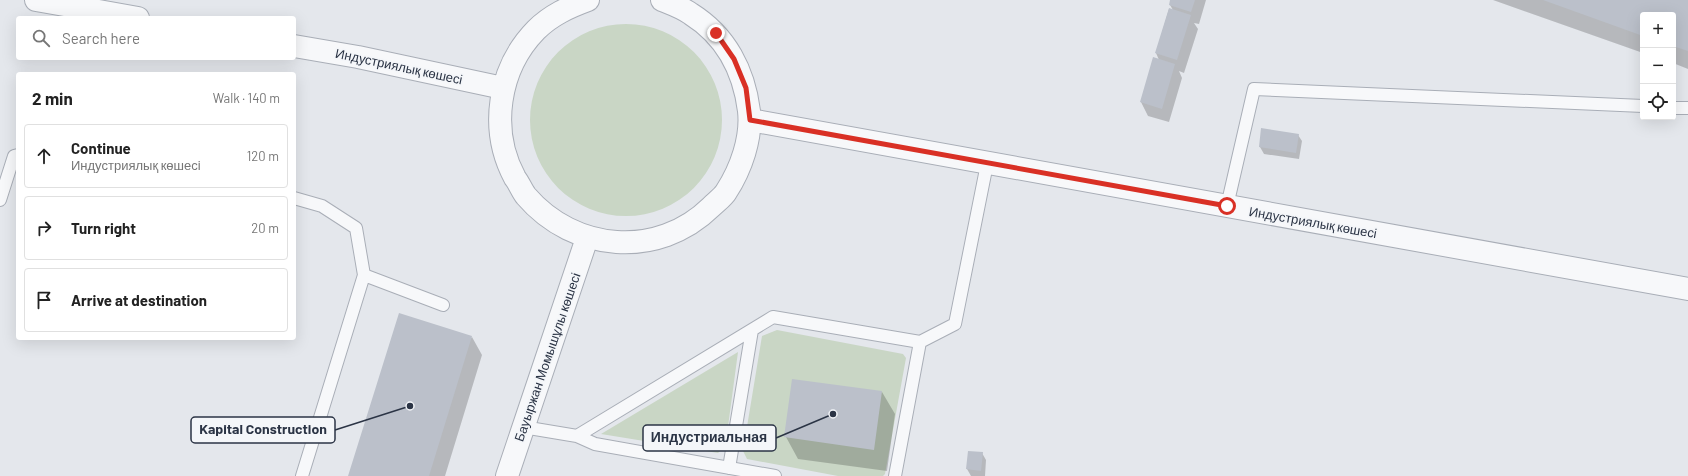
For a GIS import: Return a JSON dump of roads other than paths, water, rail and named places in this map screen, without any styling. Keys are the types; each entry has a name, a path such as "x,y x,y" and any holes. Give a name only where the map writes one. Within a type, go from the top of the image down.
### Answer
{"street":[{"path":"36,0 127,16"},
{"path":"588,0 564,10 536,30 516,57 503,88 499,125 507,162 525,195 553,221 587,238 626,244 664,238 698,220 726,192 744,158 750,120 746,88 734,59 716,33 691,13 662,0"},
{"name":"Индустриялық көшесі","path":"296,46 358,57 503,88"},
{"name":"Индустриялық көшесі","path":"750,120 987,164 1688,289"},
{"name":"Бауыржан Момышұлы көшесі","path":"507,476 587,238"}],"lane":[{"path":"1227,206 1254,89 1640,106"},
{"path":"1676,108 1688,108"},
{"path":"0,200 14,156 16,156"},
{"path":"577,436 772,317 920,342 955,324 987,164"},
{"path":"296,199 322,206 356,228 364,274 302,476"},
{"path":"364,274 443,305"},
{"path":"729,468 752,330"},
{"path":"895,476 920,342"},
{"path":"523,427 577,436 595,444 775,476"}],"place":[{"name":"Kapital Construction","path":"410,406"},
{"name":"Индустриальная","path":"833,414"}]}
